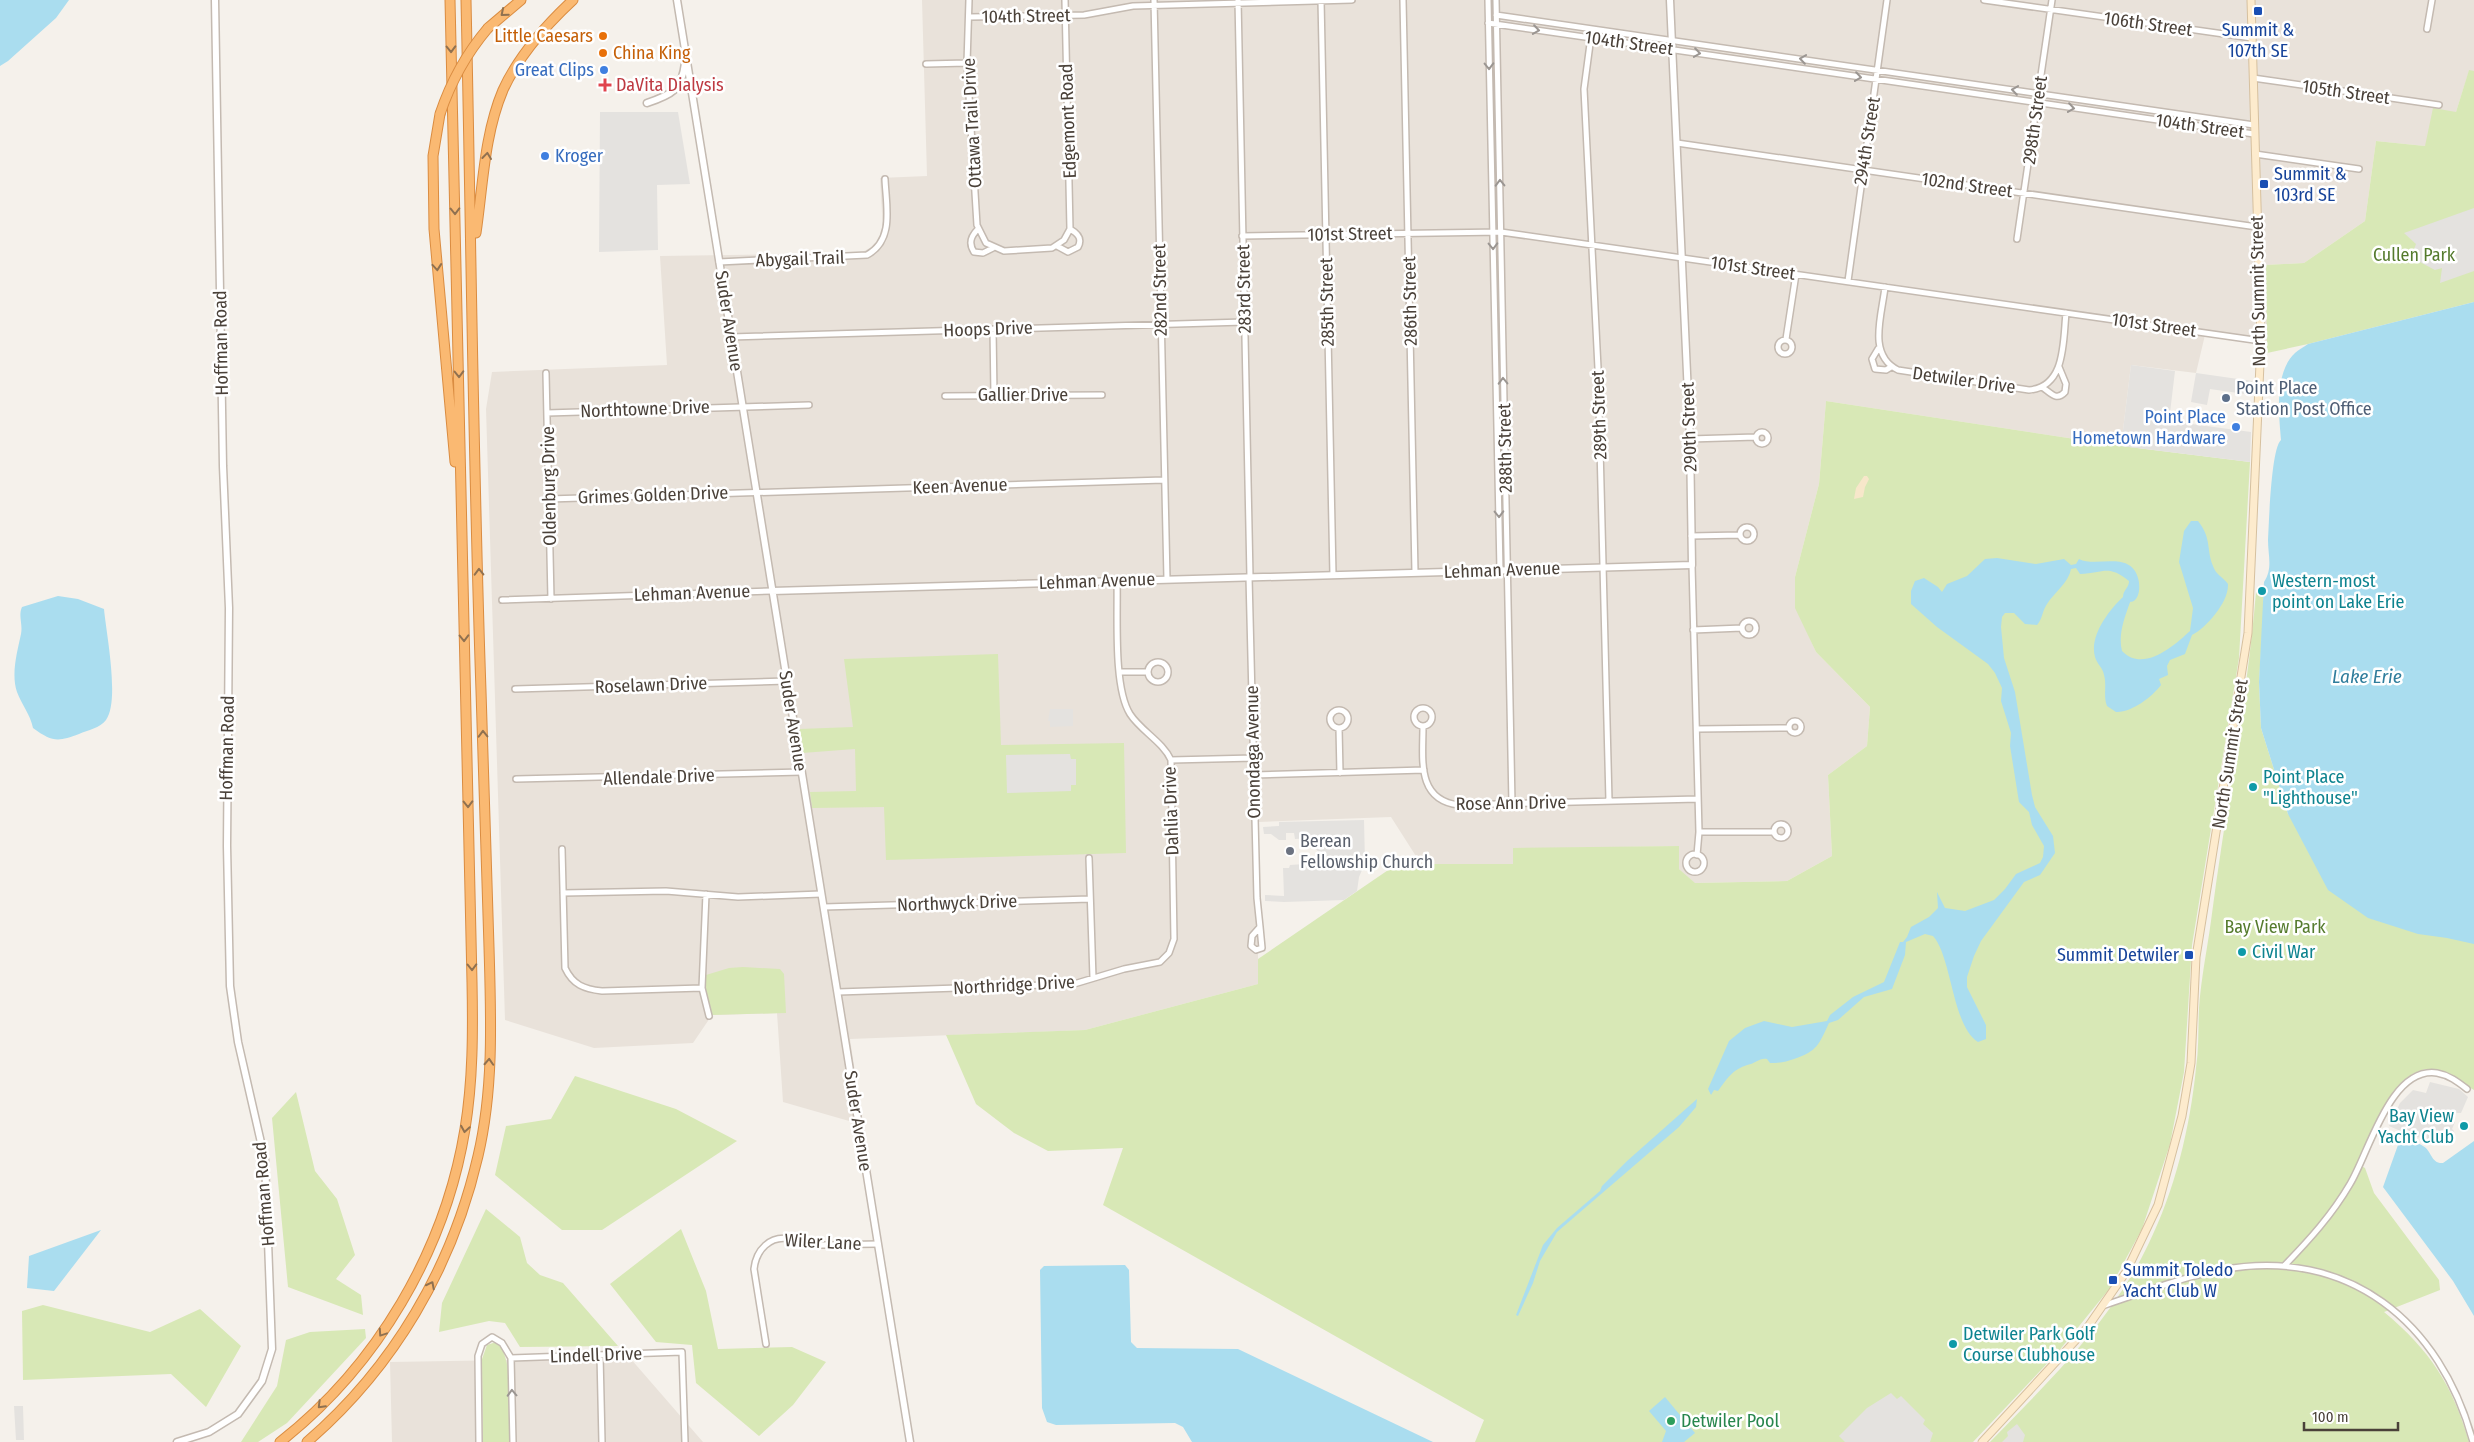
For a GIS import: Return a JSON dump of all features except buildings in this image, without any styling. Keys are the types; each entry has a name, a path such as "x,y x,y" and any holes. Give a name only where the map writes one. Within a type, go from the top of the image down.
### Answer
{"highway":[{"path":"280,1442 321,1406 354,1369 380,1336 406,1294 436,1232 451,1189 465,1129 472,1072 472,973 450,0"},
{"path":"307,1442 354,1396 383,1362 407,1327 439,1269 464,1206 480,1147 488,1080 490,990 466,0"},
{"path":"462,520 444,358 434,229 433,156 440,114 459,68 469,51 488,28 521,0"},
{"path":"472,256 489,138 500,99 523,56 544,29 574,0"}],"main road":[{"name":"North Summit Street","path":"1982,1442 2057,1363 2105,1305 2134,1258 2158,1205 2178,1140 2191,1063 2196,957 2248,633 2261,341 2251,0"}],"street":[{"name":"Hoffman Road","path":"176,1442 209,1432 238,1414 262,1381 272,1350 266,1168 238,1042 230,986 226,846 228,608 223,466 215,0"},
{"name":"Suder Avenue","path":"677,0 910,1442"},
{"name":"Ottawa Trail Drive","path":"969,0 967,63 978,229 986,243 993,248"},
{"name":"Edgemont Road","path":"1057,246 1064,240 1070,229 1065,0"},
{"name":"285th Street","path":"1321,0 1333,575"},
{"name":"104th Street","path":"969,17 1099,13 1154,3 1352,0"},
{"name":"286th Street","path":"1403,0 1415,572"},
{"name":"288th Street","path":"1488,0 1500,570"},
{"name":"288th Street","path":"1496,0 1512,804"},
{"name":"290th Street","path":"1670,0 1690,439 1699,832 1696,855"},
{"name":"294th Street","path":"1848,282 1862,169 1877,79 1887,0"},
{"name":"106th Street","path":"1984,0 2252,38"},
{"name":"298th Street","path":"2017,239 2052,0"},
{"path":"2427,29 2432,0"},
{"name":"283rd Street","path":"1238,2 1249,577"},
{"name":"282nd Street","path":"1154,3 1164,480 1168,579"},
{"name":"104th Street","path":"1496,15 2254,125"},
{"name":"104th Street","path":"1488,23 2254,134"},
{"name":"289th Street","path":"1592,29 1584,90 1592,245 1609,801"},
{"path":"647,103 663,98 678,87 683,75 686,54"},
{"path":"1771,64 1772,55"},
{"path":"926,64 967,63"},
{"name":"105th Street","path":"2253,78 2439,106"},
{"path":"1955,91 1957,82"},
{"path":"1490,92 1498,92"},
{"name":"104th Street","path":"2145,118 2146,109"},
{"name":"102nd Street","path":"1677,143 2257,227"},
{"path":"2255,154 2359,169"},
{"path":"1491,160 1499,160"},
{"name":"Abygail Trail","path":"719,262 861,256 878,247 886,229 885,178"},
{"path":"978,229 970,240 971,247 974,252 983,253 993,248 1004,251 1046,250 1057,246 1068,252 1078,246 1080,240 1078,235 1070,229"},
{"name":"101st Street","path":"1242,236 1492,231 2261,341"},
{"path":"1786,340 1796,274"},
{"path":"1885,287 1878,349 1872,359 1875,369 1886,370 1891,367"},
{"path":"2042,387 2052,396 2058,396 2065,392 2066,384 2059,366 2066,313"},
{"name":"Hoops Drive","path":"731,337 1244,322"},
{"path":"993,329 994,395"},
{"path":"1495,345 1503,345"},
{"name":"Detwiler Drive","path":"1878,349 1882,358 1891,367 1898,370 2029,390 2049,383 2059,366"},
{"name":"Oldenburg Drive","path":"546,373 551,599"},
{"name":"Gallier Drive","path":"945,396 1102,395"},
{"path":"742,406 809,405"},
{"name":"Northtowne Drive","path":"547,413 742,406"},
{"path":"1690,439 1756,437"},
{"name":"Keen Avenue","path":"756,492 1164,480"},
{"name":"Grimes Golden Drive","path":"549,499 756,492"},
{"path":"1692,536 1740,534"},
{"name":"Lehman Avenue","path":"502,600 772,590 1692,564"},
{"name":"Onondaga Avenue","path":"1249,577 1260,927"},
{"name":"Dahlia Drive","path":"1117,581 1120,690 1129,713 1171,760 1174,939"},
{"path":"1694,630 1742,628"},
{"path":"1157,662 1166,665 1168,672 1166,679 1159,682 1151,680 1148,672 1150,665 1157,662"},
{"path":"1120,672 1148,672"},
{"name":"Roselawn Drive","path":"514,689 787,680"},
{"name":"Rose Ann Drive","path":"1423,726 1424,770 1429,790 1446,803 1459,805 1698,799"},
{"path":"1339,728 1340,773"},
{"path":"1697,729 1788,728"},
{"path":"1171,760 1254,758"},
{"path":"1254,775 1424,770"},
{"name":"Allendale Drive","path":"516,779 802,772"},
{"path":"1699,832 1774,832"},
{"path":"562,849 566,968 570,977 578,985 588,990 602,991 702,988"},
{"path":"1089,858 1093,978"},
{"path":"563,893 666,891 738,898 822,894"},
{"path":"706,894 702,988 709,1016"},
{"name":"Northwyck Drive","path":"824,907 1090,899"},
{"name":"Northridge Drive","path":"838,992 1074,984 1124,969 1160,962 1170,953 1174,939"},
{"path":"2286,1265 2321,1227 2342,1197 2356,1175 2386,1109 2400,1088 2416,1077 2431,1072 2452,1078 2467,1089"},
{"name":"Wiler Lane","path":"766,1344 754,1269 758,1253 768,1242 783,1238 806,1244 878,1244"},
{"path":"2105,1305 2220,1270 2286,1265 2321,1273 2353,1285 2375,1297 2408,1323 2429,1346 2448,1373 2466,1414 2473,1442"},
{"path":"480,1442 479,1350 486,1340 495,1338 502,1343 511,1358 513,1442"},
{"name":"Lindell Drive","path":"511,1358 682,1352 685,1442"},
{"path":"600,1355 602,1442"}],"shaded area":[{"path":"922,0 2474,0 2474,71 2469,71 2456,112 2425,146 2376,141 2365,221 2304,263 2267,265 2268,346 2205,335 2196,373 2131,365 2121,446 1826,401 1819,484 1795,577 1807,632 1816,652 1870,707 1867,746 1828,775 1832,856 1787,881 1694,883 1679,869 1679,846 1513,849 1514,864 1421,864 1391,817 1258,822 1258,984 1085,1030 850,1039 863,1125 783,1102 777,1013 712,1015 693,1043 594,1048 505,1020 486,409 492,372 667,365 660,256 860,253 870,248 879,240 883,230 880,178 927,176"},
{"path":"600,112 678,112 690,184 657,185 658,250 599,252"},
{"path":"2474,208 2474,271 2440,283 2442,268 2435,270 2416,260 2409,262 2416,244 2404,233"},
{"path":"2131,365 2175,371 2169,421 2251,432 2250,462 2121,446"},
{"path":"2196,373 2252,381 2252,395 2210,389 2207,405 2191,402"},
{"path":"1050,709 1073,709 1073,726 1050,727 1050,721 1048,721"},
{"path":"1070,754 1071,759 1076,759 1076,785 1071,785 1071,791 1007,793 1006,755"},
{"path":"1364,820 1365,863 1359,877 1357,891 1344,900 1265,901 1265,895 1284,896 1283,868 1289,868 1290,865 1320,863 1319,852 1313,847 1313,838 1295,839 1294,833 1286,833 1286,840 1279,840 1271,834 1264,834 1263,827 1279,826 1279,822"},
{"path":"2430,1082 2459,1089 2468,1097 2461,1113 2456,1113 2452,1129 2454,1131 2446,1145 2410,1135 2389,1126 2400,1103 2413,1090 2426,1093"},
{"path":"630,1358 703,1442 392,1442 390,1362"},
{"path":"1891,1393 1897,1399 1901,1396 1925,1420 1923,1424 1933,1433 1930,1442 1845,1442 1839,1436 1867,1408"},
{"path":"14,1406 23,1406 24,1440 16,1440"},
{"path":"2017,1424 2025,1435 2023,1442 2002,1442 2008,1436 2007,1432"}],"green space":[{"name":"Cullen Park","path":"2469,70 2474,71 2474,302 2267,353 2266,265 2304,263 2365,221 2376,141 2425,146 2433,108 2456,112"},
{"path":"1826,401 2121,446 2250,462 2239,658 2192,945 2184,1072 2170,1144 2142,1229 2110,1288 2058,1352 1973,1442 1475,1442 1484,1420 1103,1205 1123,1148 1048,1151 1014,1133 976,1104 946,1035 1085,1030 1258,984 1258,959 1397,864 1513,864 1513,848 1679,846 1679,869 1695,883 1787,881 1832,856 1828,775 1867,746 1870,707 1816,652 1795,608 1795,577 1819,484"},
{"name":"Bay View Park","path":"2256,592 2263,593 2264,606 2259,682 2261,728 2288,814 2474,936 2474,1090 2440,1071 2429,1069 2416,1072 2404,1081 2384,1106 2358,1164 2365,1168 2374,1193 2439,1280 2440,1290 2384,1312 2414,1340 2438,1370 2455,1403 2469,1442 1990,1442 2056,1374 2116,1300 2148,1245 2158,1224 2173,1181 2190,1113 2198,1053 2201,986 2241,715"},
{"path":"998,654 1001,745 1124,743 1126,853 886,860 884,807 812,808 810,792 856,791 855,749 802,753 799,729 853,727 844,659"},
{"path":"729,968 780,969 784,974 786,1013 712,1015 706,994 706,975"},
{"path":"575,1076 676,1109 737,1141 602,1230 562,1230 495,1175 506,1126 551,1119"},
{"path":"296,1092 315,1171 337,1199 355,1255 336,1279 361,1295 363,1315 288,1287 272,1118"},
{"path":"486,1209 520,1237 527,1263 540,1275 563,1283 618,1346 520,1347 505,1323 489,1321 439,1332 442,1303"},
{"path":"681,1229 706,1291 718,1349 792,1347 826,1362 793,1405 759,1436 696,1383 692,1345 656,1342 610,1284"},
{"path":"43,1305 150,1332 200,1309 241,1346 206,1407 171,1374 23,1380 22,1311"},
{"path":"365,1329 366,1338 287,1423 258,1442 241,1442 277,1386 286,1340 310,1332"},
{"path":"496,1342 502,1349 509,1374 510,1442 483,1442 482,1359 487,1345"}],"sand":[{"path":"1864,476 1867,476 1869,479 1863,497 1854,499 1856,488"}],"water":[{"path":"0,0 69,0 56,18 0,66"},
{"name":"Lake Erie","path":"2474,302 2474,944 2418,934 2368,918 2328,890 2288,814 2261,728 2259,682 2264,582 2269,567 2268,540 2271,487 2275,457 2281,440 2279,394 2288,361 2296,352 2308,344"},
{"path":"2191,521 2198,521 2202,527 2207,538 2213,566 2216,572 2228,584 2225,599 2210,621 2192,635 2185,654 2170,660 2167,666 2168,675 2159,679 2161,685 2147,699 2134,707 2122,712 2116,712 2107,706 2104,675 2095,657 2094,649 2098,632 2106,616 2123,597 2128,585 2129,581 2122,576 2111,571 2080,574 2076,568 2071,569 2064,583 2045,607 2037,625 2025,624 2014,613 2005,613 2002,617 2004,658 2015,692 2032,795 2035,807 2053,836 2055,853 2040,875 2024,882 1981,941 1974,956 1967,977 1967,987 1986,1025 1986,1039 1978,1042 1969,1034 1957,1007 1939,946 1933,936 1925,934 1906,942 1905,955 1892,989 1864,997 1838,1020 1829,1023 1820,1042 1813,1050 1788,1061 1770,1063 1767,1059 1762,1059 1740,1068 1728,1077 1718,1091 1714,1090 1711,1095 1708,1089 1729,1041 1745,1028 1764,1021 1792,1027 1827,1021 1830,1015 1853,997 1884,982 1900,942 1903,942 1907,937 1911,927 1929,917 1938,908 1937,892 1945,908 1965,911 1994,900 2016,874 2040,863 2043,857 2044,846 2032,825 2029,812 2019,802 2010,746 2011,733 2001,701 2002,688 1995,673 1988,664 1937,627 1911,604 1911,591 1915,581 1924,578 1942,592 1947,584 1967,576 1985,559 1997,558 2036,564 2064,559 2071,565 2076,564 2079,559 2128,564 2138,578 2139,590 2137,598 2130,602 2124,622 2121,634 2122,651 2130,657 2139,659 2149,658 2167,650 2190,631 2193,608 2179,562 2184,531"},
{"path":"58,596 78,599 104,609 112,698 110,711 106,720 101,725 72,737 55,739 45,736 33,728 15,685 15,663 21,630 20,614 22,607"},
{"path":"1697,1099 1696,1107 1679,1127 1557,1232 1540,1261 1533,1283 1518,1316 1516,1315 1543,1245 1557,1228 1600,1191 1602,1186 1627,1161"},
{"path":"2407,1141 2426,1148 2436,1161 2443,1163 2474,1141 2474,1316 2453,1281 2383,1187 2398,1145"},
{"path":"101,1230 54,1291 27,1288 29,1256"},
{"path":"1125,1265 1129,1270 1131,1342 1137,1348 1238,1349 1433,1442 1192,1442 1183,1427 1175,1423 1056,1425 1047,1422 1042,1408 1040,1270 1044,1266"},
{"name":"Detwiler Pool","path":"1665,1397 1695,1433 1684,1442 1662,1442 1666,1431 1649,1411"}],"place":[{"name":"Summit & 107th SE","path":"2258,11"},
{"name":"Little Caesars","path":"603,36"},
{"name":"China King","path":"603,53"},
{"name":"Great Clips","path":"604,70"},
{"name":"DaVita Dialysis","path":"605,85"},
{"name":"Kroger","path":"545,156"},
{"name":"Summit & 103rd SE","path":"2264,184"},
{"name":"Point Place Station Post Office","path":"2226,398"},
{"name":"Point Place Hometown Hardware","path":"2236,427"},
{"name":"Western-most point on Lake Erie","path":"2262,591"},
{"name":"Point Place \"Lighthouse\"","path":"2253,787"},
{"name":"Berean Fellowship Church","path":"1290,851"},
{"name":"Civil War","path":"2242,952"},
{"name":"Summit Detwiler","path":"2189,955"},
{"name":"Bay View Yacht Club","path":"2464,1126"},
{"name":"Summit Toledo Yacht Club W","path":"2113,1280"},
{"name":"Detwiler Park Golf Course Clubhouse","path":"1953,1344"},
{"name":"Detwiler Pool","path":"1671,1421"}]}
